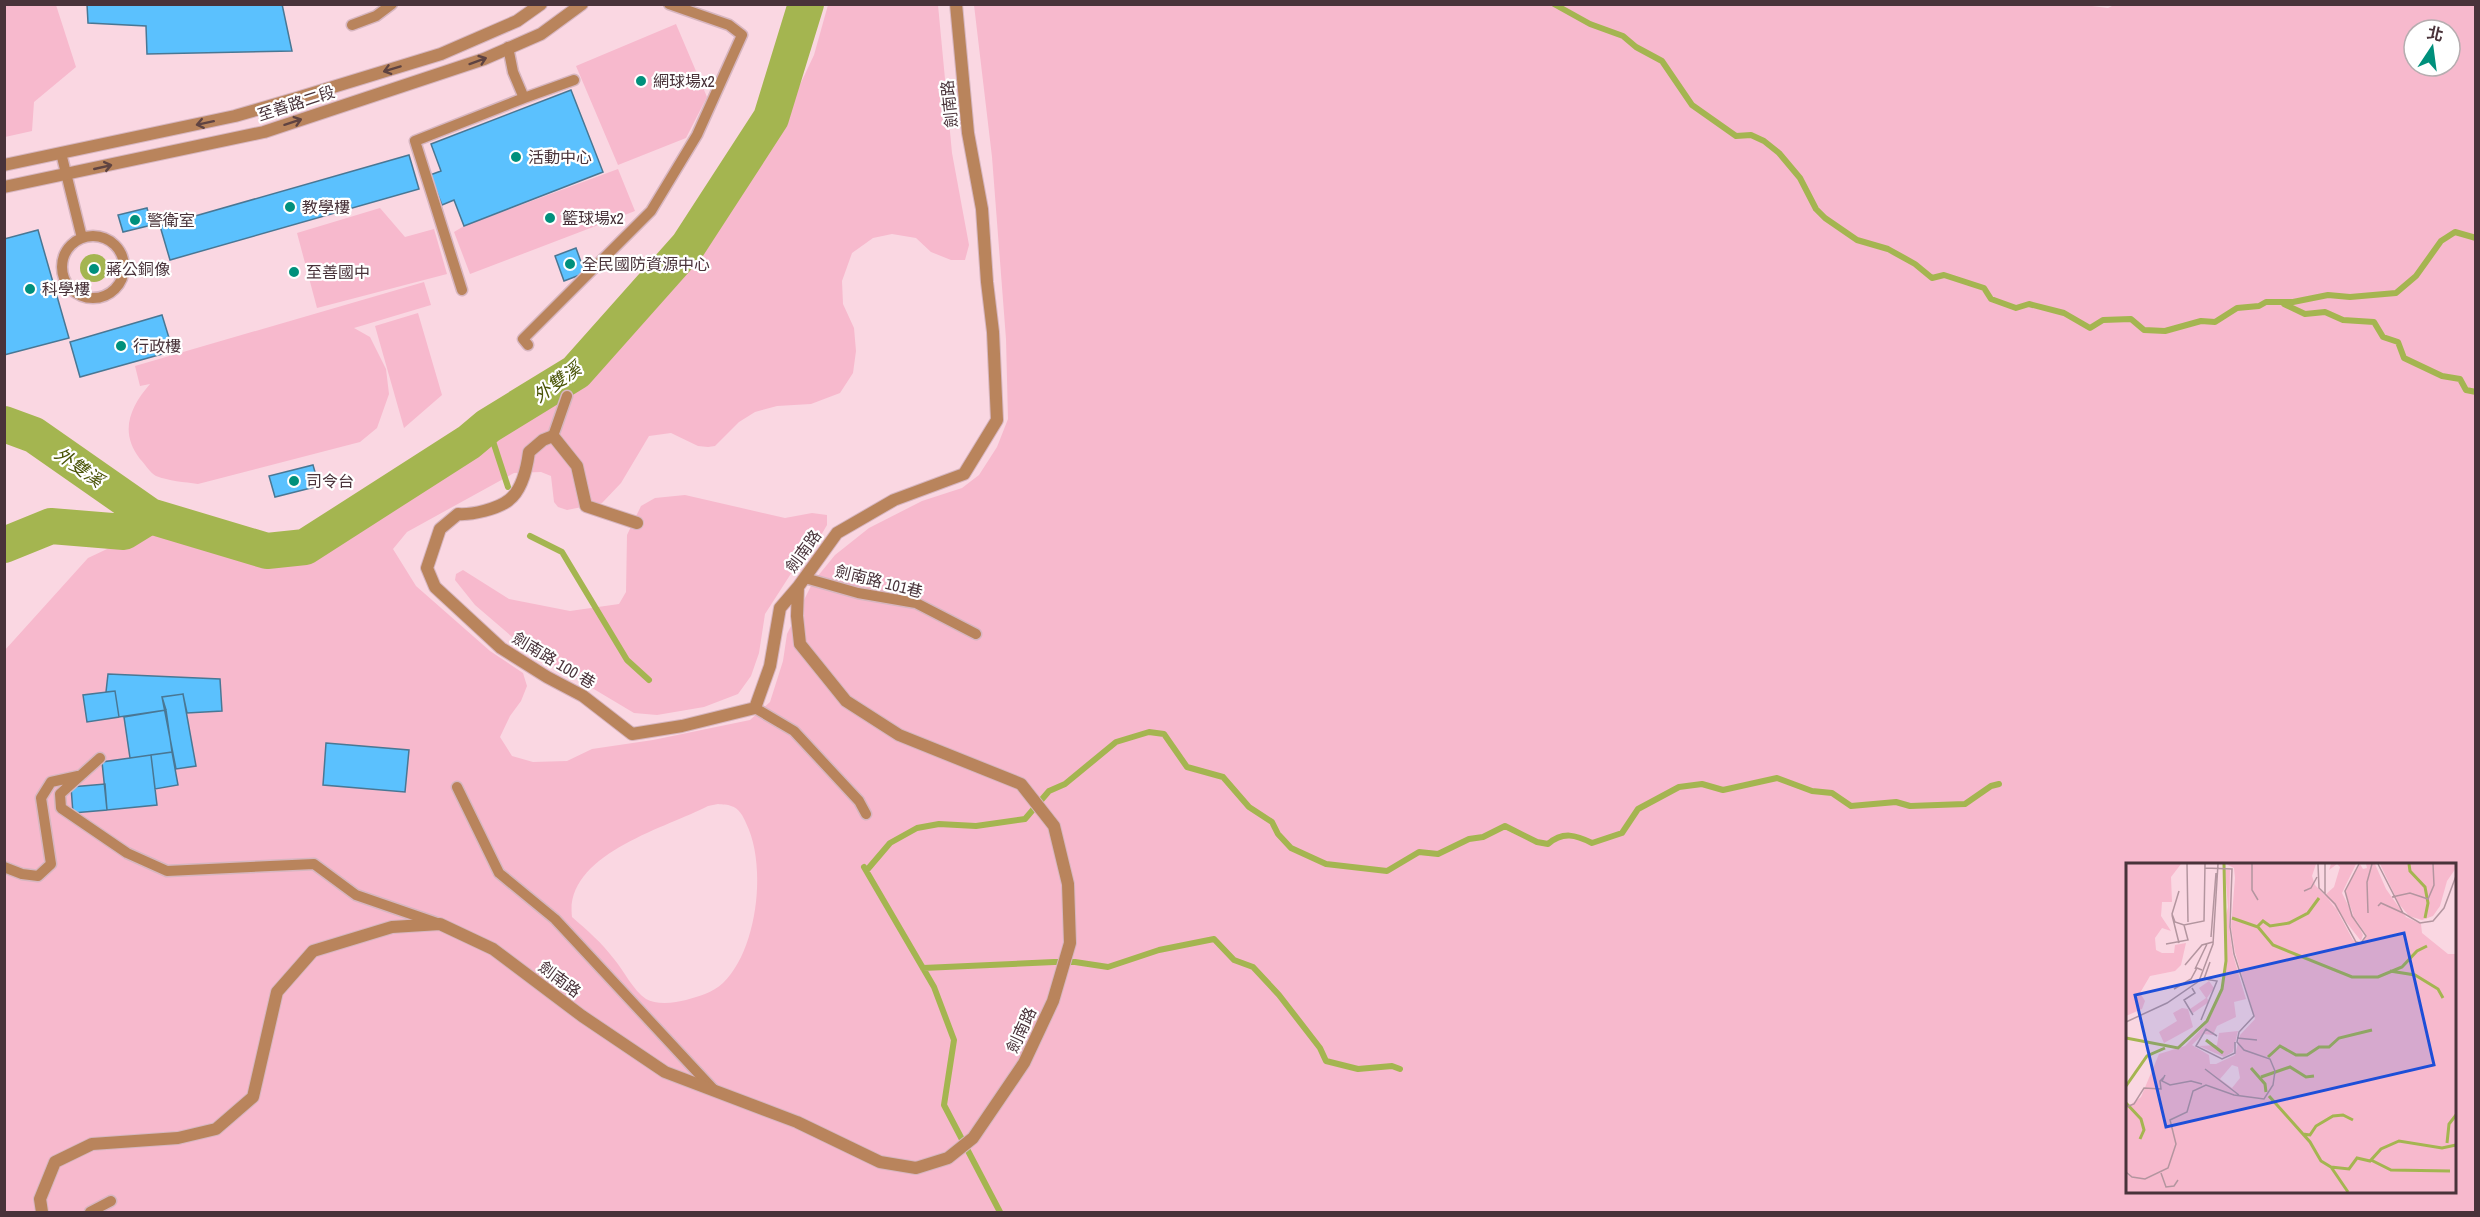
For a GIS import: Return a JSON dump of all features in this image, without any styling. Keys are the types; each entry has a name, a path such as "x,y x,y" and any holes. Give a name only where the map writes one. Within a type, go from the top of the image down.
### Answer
{"street":[{"name":"至善路二段","path":"4,165 235,116 441,54 517,21 541,4"},
{"name":"至善路二段","path":"4,187 264,132 484,59 541,34 582,4"},
{"name":"劍南路","path":"42,1212 40,1199 56,1162 92,1144 178,1138 216,1129 254,1097 277,993 313,951 392,927 440,924 493,949 582,1016 664,1072 797,1122 880,1162 916,1168 948,1158 973,1138 1024,1063 1053,1001 1070,943 1068,884 1054,826 1021,784 899,735 846,701 800,644 797,616 801,583 837,533 894,500 964,474 997,420 993,332 982,209 968,133 956,4"},
{"path":"553,436 577,466 586,507 637,522"},
{"name":"劍南路 100 巷","path":"553,436 543,440 529,452 526,474 509,500 473,515 458,514 440,529 427,568 435,587 501,648 583,696 632,734 682,726 754,708"},
{"path":"754,708 770,666 780,608 801,583"}],"lane":[{"path":"352,25 376,16 392,4"},
{"path":"528,345 523,339 651,211 697,135 742,35 729,25 669,4"},
{"path":"508,47 513,72 524,98"},
{"path":"462,290 415,141 574,80"},
{"path":"61,153 82,238"},
{"path":"82,238 103,238 120,251 124,261 121,282 105,296 85,297 69,287 64,278 62,269 67,251 82,238"},
{"path":"553,436 567,396"},
{"name":"劍南路 101巷","path":"801,583 916,603 976,634"},
{"path":"754,708 794,731 859,801 866,814"},
{"path":"100,758 60,794 61,808 127,853 167,871 314,864 356,895 440,924"},
{"path":"4,867 22,874 38,876 51,864 41,798 51,782 81,775"},
{"path":"457,787 499,873 555,919 714,1091"},
{"path":"90,1212 111,1201"}],"shaded area":[{"path":"5,4 56,5 76,67 34,102 32,131 5,137"},
{"path":"2076,4 2108,8 2116,4 2475,5 2475,1212 5,1212 5,650 88,558 143,532 162,534 260,558 292,557 328,546 364,525 396,501 580,380 629,332 692,260 781,125 814,55 828,5 938,5 952,153 969,245 965,260 951,260 931,252 916,238 892,234 873,238 852,253 842,281 843,304 854,328 856,351 853,373 840,393 811,404 777,406 755,412 739,422 715,446 698,446 671,433 649,436 621,483 602,503 567,510 558,507 554,502 551,476 541,472 514,473 407,532 393,549 416,586 490,651 523,673 527,686 500,737 512,756 533,762 567,761 592,749 653,740 750,720 770,702 783,661 787,634 813,582 835,555 869,528 922,501 962,488 979,475 997,447 1008,419 1006,339 992,157 974,5","holes":["727,805 736,809 744,818 756,861 756,906 744,950 735,968 723,983 706,994 682,1001 666,1003 650,1001 637,991 604,948 572,917 574,895 584,876 600,860 621,846 708,806"]},
{"name":"網球場x2","path":"676,24 707,97 686,138 618,165 576,66"},
{"name":"籃球場x2","path":"618,169 635,211 470,274 454,232 464,226"},
{"path":"380,208 405,237 434,229 447,274 317,308 297,233"},
{"path":"94,254 104,258 108,268 104,278 94,282 84,278 80,268 84,258"},
{"path":"424,282 431,305 354,328 370,337 386,369 389,394 377,428 360,442 198,484 156,476 134,449 130,439 130,420 137,402 150,384 140,386 135,366"},
{"path":"418,313 442,395 404,428 375,326"},
{"path":"685,495 785,518 812,513 827,515 827,525 820,537 792,572 765,614 759,653 751,676 738,694 704,707 657,715 634,713 525,648 475,605 455,580 456,574 463,570 509,599 570,611 619,604 626,592 627,535 641,506 655,498"}],"building":[{"path":"87,4 282,4 292,51 147,54 146,26 88,23"},
{"name":"活動中心","path":"571,90 603,172 464,226 454,200 442,205 430,175 441,171 431,144"},
{"name":"教學樓","path":"409,155 419,189 170,260 160,226"},
{"name":"警衛室","path":"147,208 152,225 123,232 118,215"},
{"name":"科學樓","path":"38,230 69,338 4,355 4,239"},
{"name":"全民國防資源中心","path":"576,248 585,273 564,281 555,256"},
{"name":"行政樓","path":"162,315 173,351 80,377 70,342"},
{"name":"司令台","path":"313,465 319,486 275,497 269,476"},
{"path":"108,674 220,679 222,711 187,713 183,694 162,697 166,710 119,717 115,691 106,692"},
{"path":"115,691 119,717 87,722 83,695"},
{"path":"183,694 196,766 176,769 162,697"},
{"path":"166,710 172,752 130,758 124,717"},
{"path":"326,743 409,750 405,792 323,785"},
{"path":"172,752 178,785 155,789 151,755"},
{"path":"151,755 157,805 107,810 102,762"},
{"path":"105,784 107,810 73,813 71,787"}],"waterway":[{"name":"外雙溪","path":"4,424 34,435 150,516 267,551 305,547 469,442 488,426 576,372 688,246 771,118 806,4"},
{"path":"1554,4 1590,24 1623,36 1636,47 1662,61 1692,105 1736,136 1751,135 1764,141 1779,153 1800,178 1816,209 1857,240 1888,249 1915,264 1932,278 1944,275 1984,288 1991,299 2016,308 2029,304 2064,313 2090,328 2103,320 2131,319 2144,330 2165,331 2201,321 2215,322 2237,308 2259,306 2266,302 2293,302 2328,295 2350,297 2396,293 2416,276 2441,241 2455,232 2476,238"},
{"path":"2284,304 2305,314 2325,312 2343,320 2374,322 2383,337 2398,342 2404,358 2442,376 2460,379 2466,390 2476,392"},
{"path":"488,426 508,487"},
{"name":"外雙溪","path":"4,545 51,526 124,532 150,516"},
{"path":"530,536 562,552 627,660 649,680"},
{"path":"867,870 890,843 917,828 939,824 976,826 1025,819 1049,791 1065,784 1116,742 1149,732 1164,734 1187,767 1223,777 1249,807 1272,822 1278,834 1291,848 1326,864 1387,871 1419,852 1438,854 1469,839 1483,837 1505,826 1537,842 1548,844 1559,837 1570,836 1592,843 1622,833 1638,809 1679,787 1702,784 1723,790 1777,778 1812,791 1832,793 1851,806 1896,802 1910,806 1965,804 1991,786 1999,784"},
{"path":"864,867 934,987 954,1040 944,1105 1000,1212"},
{"path":"923,968 1054,962 1075,962 1108,967 1159,950 1214,939 1234,960 1253,967 1279,995 1320,1048 1326,1061 1358,1069 1392,1066 1400,1069"}],"place":[{"name":"網球場x2","path":"641,81"},
{"name":"活動中心","path":"516,157"},
{"name":"教學樓","path":"290,207"},
{"name":"籃球場x2","path":"550,218"},
{"name":"警衛室","path":"135,220"},
{"name":"全民國防資源中心","path":"570,264"},
{"name":"蔣公銅像","path":"94,269"},
{"name":"至善國中","path":"294,272"},
{"name":"科學樓","path":"30,289"},
{"name":"行政樓","path":"121,346"},
{"name":"司令台","path":"294,481"}]}
